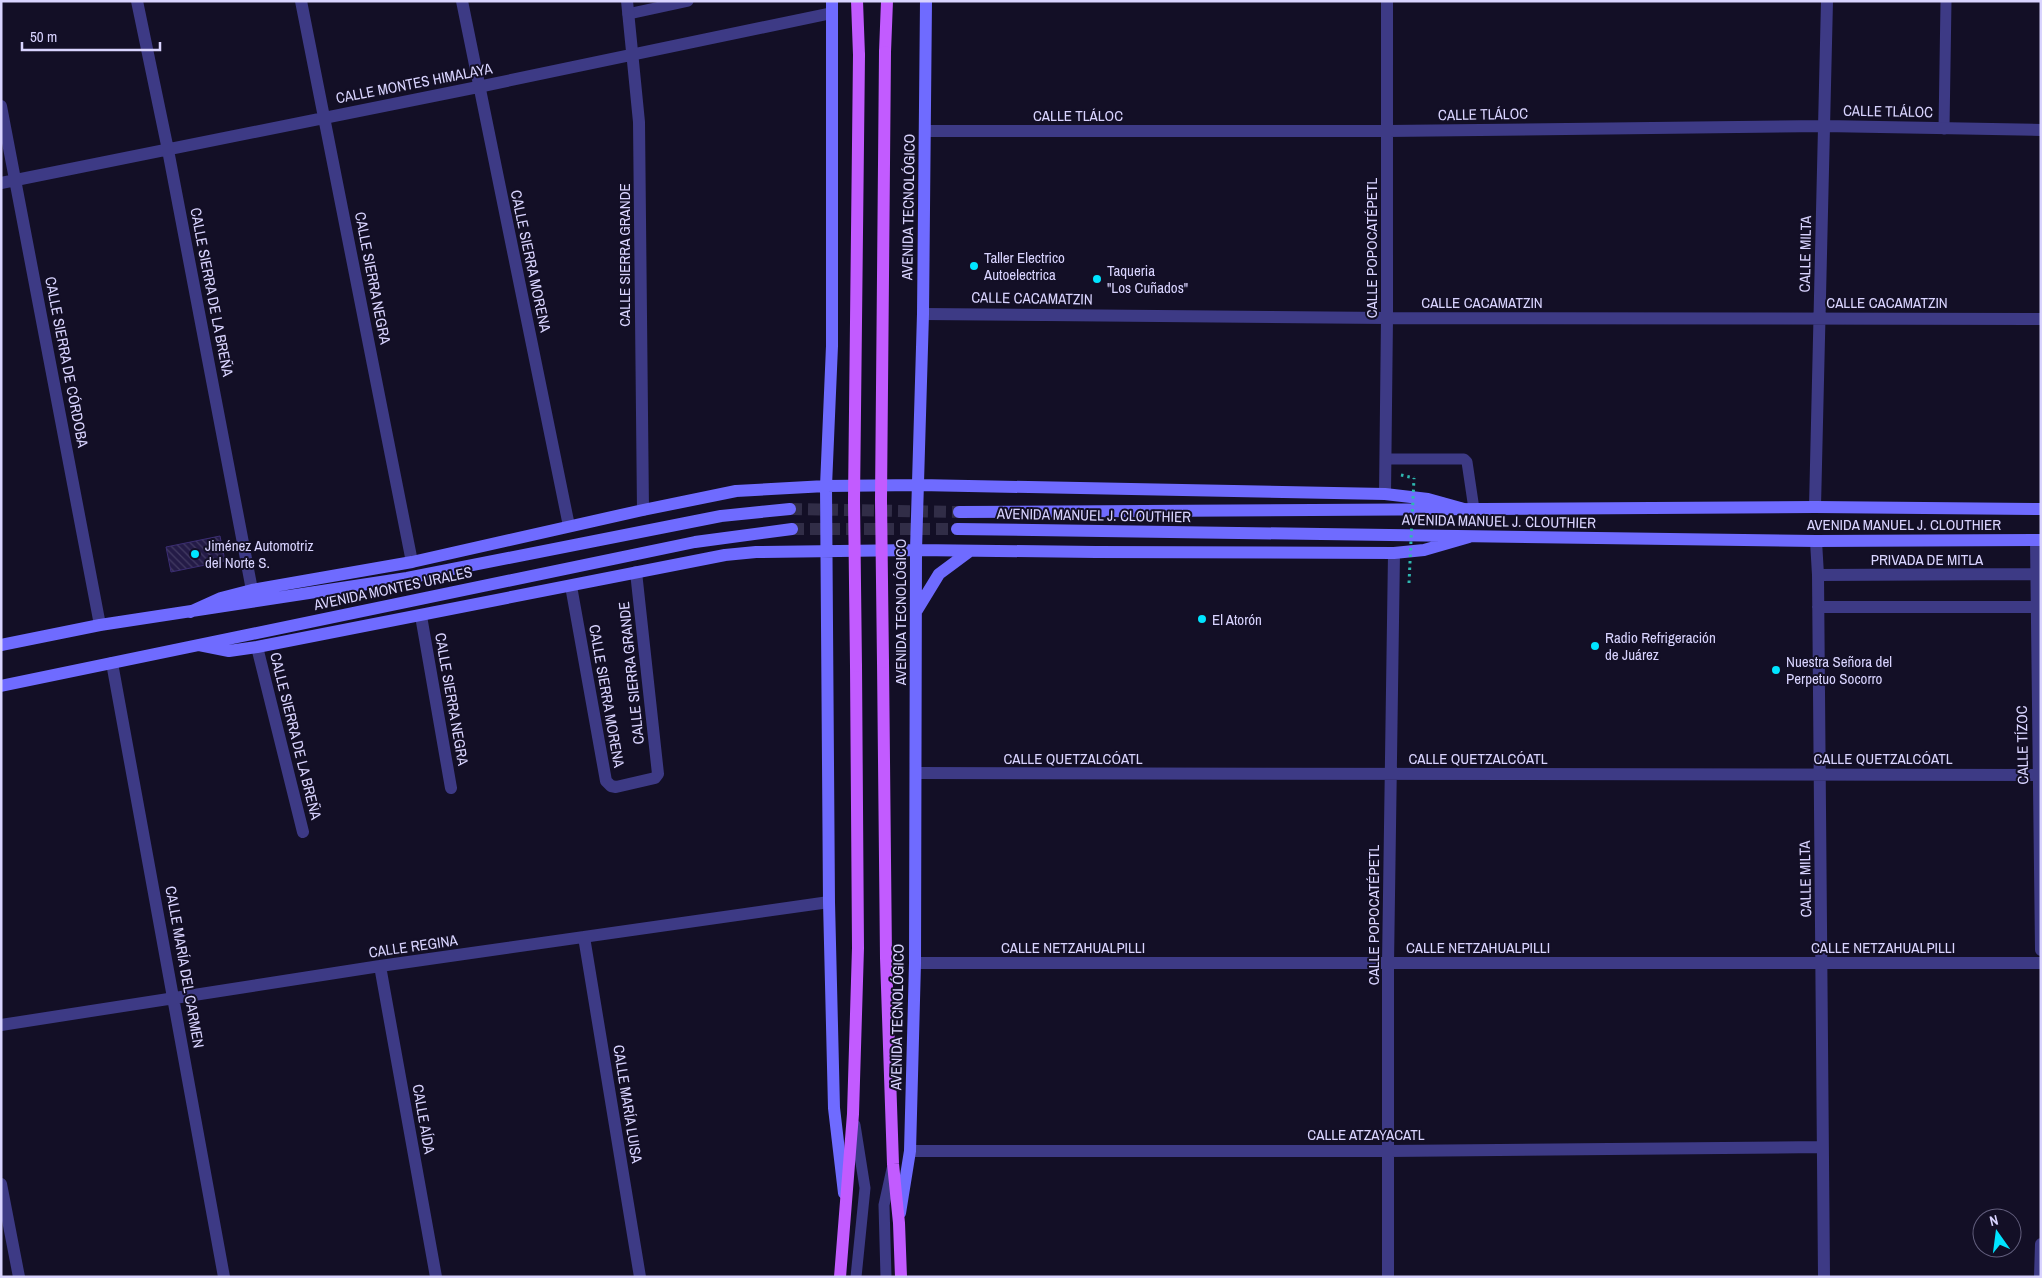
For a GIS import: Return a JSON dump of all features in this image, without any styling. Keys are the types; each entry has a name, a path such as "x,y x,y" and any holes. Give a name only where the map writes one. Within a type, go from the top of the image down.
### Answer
{"main road":[{"path":"840,1277 853,1114 858,948 854,500 859,55 857,1"},
{"name":"AVENIDA TECNOLÓGICO","path":"887,1 881,500 886,958 893,1164 899,1223 901,1277"}],"street":[{"name":"CALLE SIERRA DE LA BREÑA","path":"137,1 168,150 252,590"},
{"name":"CALLE SIERRA NEGRA","path":"301,1 412,562"},
{"name":"CALLE SIERRA MORENA","path":"462,1 569,526"},
{"name":"AVENIDA TECNOLÓGICO","path":"899,1223 910,1151 915,963 916,550 923,314 926,1"},
{"name":"CALLE POPOCATÉPETL","path":"1385,494 1388,318 1387,1"},
{"name":"CALLE MILTA","path":"1815,507 1827,1"},
{"name":"CALLE MONTES HIMALAYA","path":"1,183 634,55 832,7"},
{"path":"832,7 832,346 826,486 828,551 829,902 834,1108 846,1206"},
{"name":"CALLE SIERRA GRANDE","path":"627,8 634,55 640,122 643,510"},
{"name":"CALLE SIERRA DE CÓRDOBA","path":"1,106 17,180 100,626"},
{"name":"CALLE TLÁLOC","path":"925,131 1388,131 1824,126 2041,130"},
{"name":"CALLE CACAMATZIN","path":"923,314 1388,318 2041,319"},
{"path":"190,612 221,598 252,590 412,562 569,526 736,491 826,486 919,485 1385,494 1428,499 1469,509"},
{"name":"AVENIDA MANUEL J. CLOUTHIER","path":"959,512 1815,507 2041,509"},
{"name":"AVENIDA MONTES URALES","path":"1,646 100,626 407,578 721,516 790,509"},
{"name":"AVENIDA MONTES URALES","path":"1,686 695,542 792,529"},
{"name":"AVENIDA MANUEL J. CLOUTHIER","path":"956,529 1816,541 2038,540"},
{"path":"199,645 229,651 257,648 636,572 725,555 756,552 916,550 1394,553 1424,550 1469,537"},
{"name":"CALLE TÍZOC","path":"2038,540 2035,607 2040,775 2041,950"},
{"name":"CALLE MILTA","path":"1816,541 1818,575 1824,1277"},
{"path":"917,610 939,574 970,551"},
{"name":"CALLE POPOCATÉPETL","path":"1388,1277 1388,964 1394,553"},
{"name":"CALLE SIERRA GRANDE","path":"636,572 658,770"},
{"name":"PRIVADA DE MITLA","path":"1818,575 2036,574"},
{"name":"CALLE SIERRA MORENA","path":"571,586 606,781 611,786 616,787 655,778 658,770"},
{"path":"1818,607 2035,607"},
{"name":"CALLE SIERRA NEGRA","path":"421,616 451,788"},
{"name":"CALLE SIERRA DE LA BREÑA","path":"257,648 303,832"},
{"name":"CALLE MARÍA DEL CARMEN","path":"112,663 175,1000 224,1277"},
{"name":"CALLE QUETZALCÓATL","path":"916,773 2040,775"},
{"name":"CALLE REGINA","path":"1,1025 175,1000 380,966 829,902"},
{"name":"CALLE MARÍA LUISA","path":"584,937 640,1277"},
{"name":"CALLE NETZAHUALPILLI","path":"915,963 2041,963"},
{"name":"CALLE AÍDA","path":"380,966 436,1277"},
{"name":"CALLE ATZAYACATL","path":"910,1151 1388,1151 1822,1147"},
{"path":"1,1184 19,1277"},
{"path":"2040,1277 2041,1244"}],"lane":[{"path":"627,8 688,1"},
{"path":"1944,129 1946,1"},
{"path":"1386,459 1464,459 1467,462 1469,509"},
{"path":"853,1114 865,1188 856,1277"},
{"path":"886,1277 884,1204 893,1164"}],"path":[{"path":"1409,583 1414,478"}],"building":[{"name":"Jiménez Automotriz del Norte S.","path":"220,536 225,561 171,572 166,547"}],"tunnel":[{"path":"790,509 959,512"},
{"path":"792,529 957,529"}],"place":[{"name":"Taller Electrico Autoelectrica","path":"974,266"},
{"name":"Taqueria \"Los Cuñados\"","path":"1097,279"},
{"name":"Jiménez Automotriz del Norte S.","path":"195,554"},
{"name":"El Atorón","path":"1202,619"},
{"name":"Radio Refrigeración de Juárez","path":"1595,646"},
{"name":"Nuestra Señora del Perpetuo Socorro","path":"1776,670"}]}
